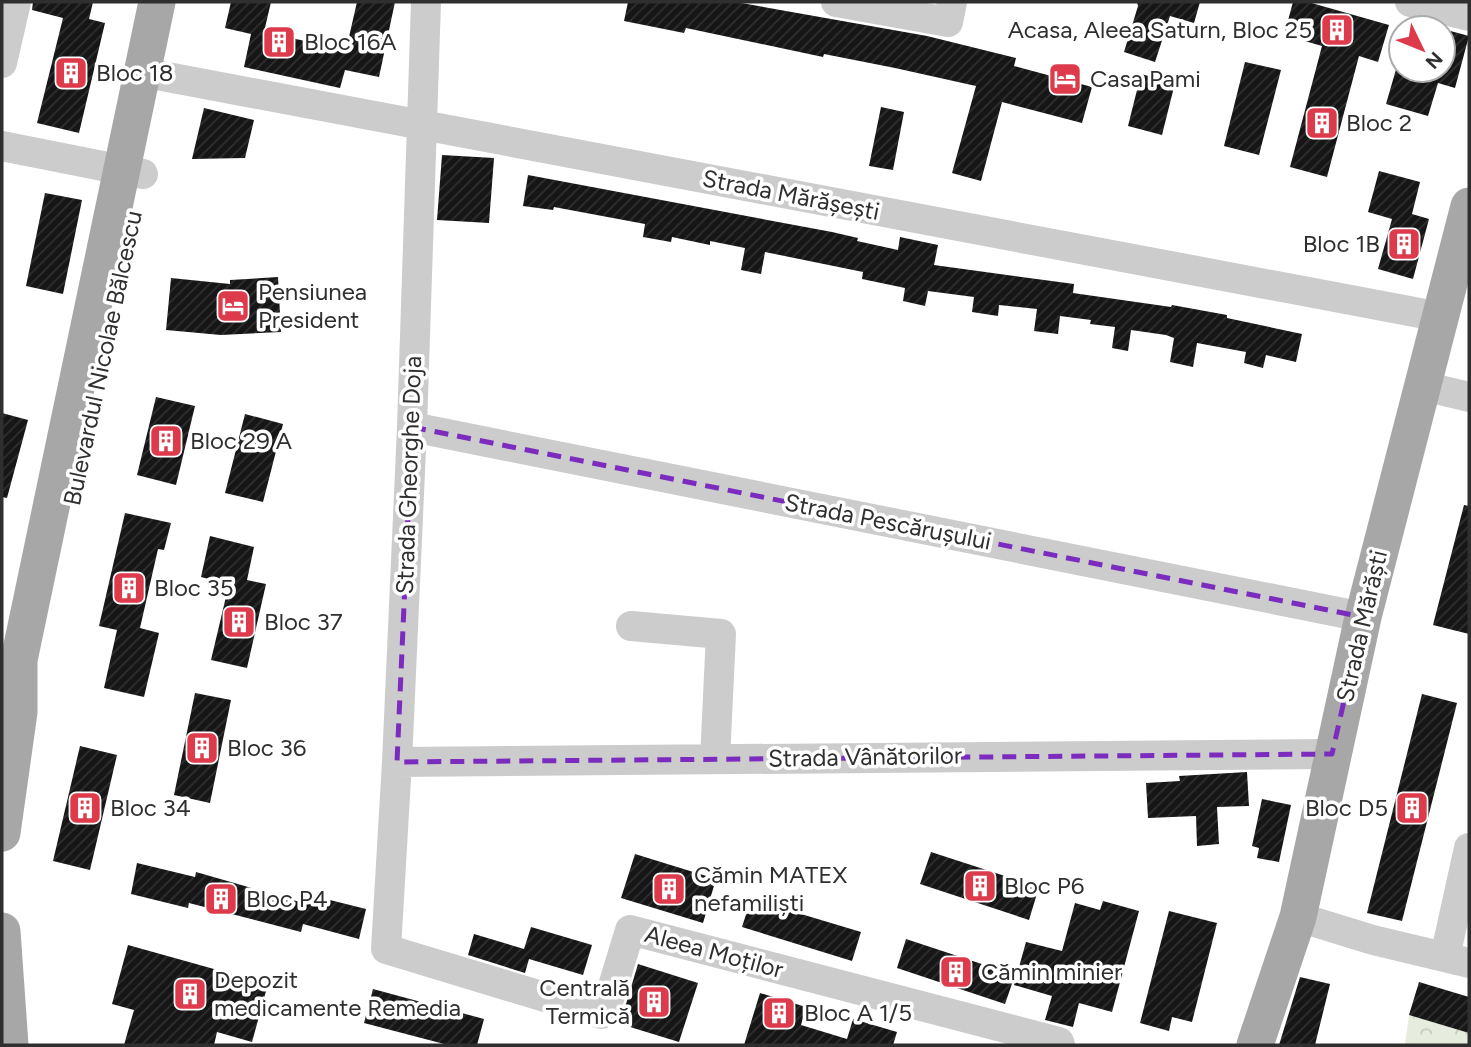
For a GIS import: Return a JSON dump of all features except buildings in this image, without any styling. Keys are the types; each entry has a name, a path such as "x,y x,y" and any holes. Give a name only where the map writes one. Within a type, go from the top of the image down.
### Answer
{"main road":[{"name":"Bulevardul Nicolae Bălcescu","path":"2,833 19,712 37,662 152,75 157,2"},
{"name":"Bulevardul Nicolae Bălcescu","path":"152,75 181,2"},
{"name":"Strada Mărăști","path":"1255,1045 1297,917 1363,617 1469,206"},
{"path":"2,931 10,1045"}],"street":[{"path":"2,62 16,2"},
{"name":"Strada Gheorghe Doja","path":"386,949 412,427 426,2"},
{"path":"836,2 950,12"},
{"path":"1410,2 1469,16"},
{"name":"Strada Mărășești","path":"152,75 1441,317"},
{"path":"2,146 132,172"},
{"path":"1423,386 1469,397"},
{"name":"Strada Pescărușului","path":"412,427 1363,617"},
{"path":"631,626 721,634 715,759"},
{"name":"Strada Vânătorilor","path":"397,762 1332,754"},
{"path":"1297,917 1373,940 1457,960 1469,848"},
{"name":"Aleea Moților","path":"386,949 601,1014 606,1009 630,930 1059,1042 1059,1045"}],"highlighted area":[{"path":"412,427 1363,617 1332,754 397,762"}],"green space":[{"path":"1409,1015 1469,1033 1469,1045 1405,1045"}],"place":[{"name":"Acasa, Aleea Saturn, Bloc 25","path":"1337,30"},
{"name":"Bloc 16A","path":"279,42"},
{"name":"Bloc 18","path":"71,73"},
{"name":"Casa Pami","path":"1065,79"},
{"name":"Bloc 2","path":"1322,123"},
{"name":"Bloc 1B","path":"1404,244"},
{"name":"Pensiunea President","path":"233,306"},
{"name":"Bloc 29 A","path":"166,441"},
{"name":"Bloc 35","path":"129,588"},
{"name":"Bloc 37","path":"239,622"},
{"name":"Bloc 36","path":"202,748"},
{"name":"Bloc 34","path":"85,808"},
{"name":"Bloc D5","path":"1412,808"},
{"name":"Bloc P6","path":"980,886"},
{"name":"Cămin MATEX nefamiliști","path":"669,889"},
{"name":"Bloc P4","path":"221,899"},
{"name":"Cămin minier","path":"956,972"},
{"name":"Depozit medicamente Remedia","path":"190,994"},
{"name":"Centrală Termică","path":"654,1002"},
{"name":"Bloc A 1/5","path":"779,1013"}]}
